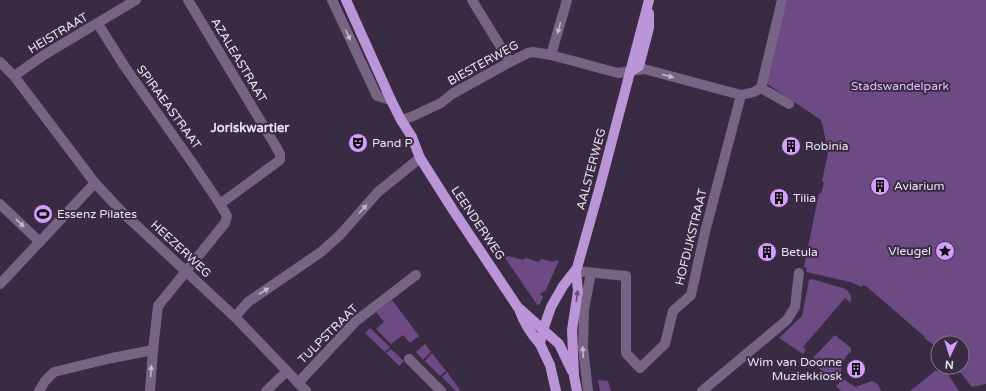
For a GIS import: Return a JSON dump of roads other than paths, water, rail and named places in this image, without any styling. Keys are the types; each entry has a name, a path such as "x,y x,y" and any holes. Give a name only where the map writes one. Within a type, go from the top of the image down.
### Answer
{"main road":[{"name":"LEENDERWEG","path":"346,0 403,124 410,146 419,154 453,210 519,309 525,325 540,344 550,365 556,391"},
{"name":"AALSTERWEG","path":"540,344 551,307 564,286 576,271 587,236 630,72 639,66 641,61 649,28 649,2"},
{"name":"AALSTERWEG","path":"574,376 572,330 578,291 576,271"},
{"name":"LEENDERWEG","path":"519,309 559,344 574,376"},
{"path":"574,376 577,391"}],"street":[{"name":"HEISTRAAT","path":"14,76 44,55 136,0"},
{"name":"AZALEASTRAAT","path":"188,0 280,154 280,160 220,204"},
{"path":"332,0 377,96 391,100"},
{"path":"472,0 510,62"},
{"path":"551,55 567,0"},
{"path":"741,95 754,92 761,88 782,0"},
{"name":"SPIRAEASTRAAT","path":"98,24 125,67 192,161 227,216 225,223 158,306 150,391"},
{"name":"BIESTERWEG","path":"403,124 441,104 452,94 510,62 533,52 551,55 618,73 644,69 741,95"},
{"name":"HEEZERWEG","path":"0,62 14,76 96,183 122,212 235,317 306,391"},
{"path":"761,88 789,104"},
{"name":"HOFDIJKSTRAAT","path":"591,273 626,276 626,352 640,368 665,344 673,311 690,295 741,95"},
{"path":"235,317 248,302 321,252 340,235 385,186 419,154"},
{"path":"0,284 96,183"},
{"path":"0,204 40,242"},
{"path":"576,271 591,273 584,310 583,348 588,391"},
{"path":"702,391 787,320 795,307 799,273"},
{"name":"TULPSTRAAT","path":"298,383 356,321 416,275"},
{"path":"39,391 45,381 54,372 153,350"},
{"path":"409,359 441,391"},
{"path":"266,391 286,371"}],"place":[{"name":"Pand P","path":"358,143"},
{"name":"Robinia","path":"791,146"},
{"name":"Aviarium","path":"880,186"},
{"name":"Tilia","path":"779,198"},
{"name":"Essenz Pilates","path":"43,214"},
{"name":"Vleugel","path":"945,251"},
{"name":"Betula","path":"767,252"},
{"name":"Wim van Doorne Muziekkiosk","path":"856,369"}],"district":[{"name":"Joriskwartier","path":"250,128"}],"park label":[{"name":"Stadswandelpark","path":"900,86"}]}
